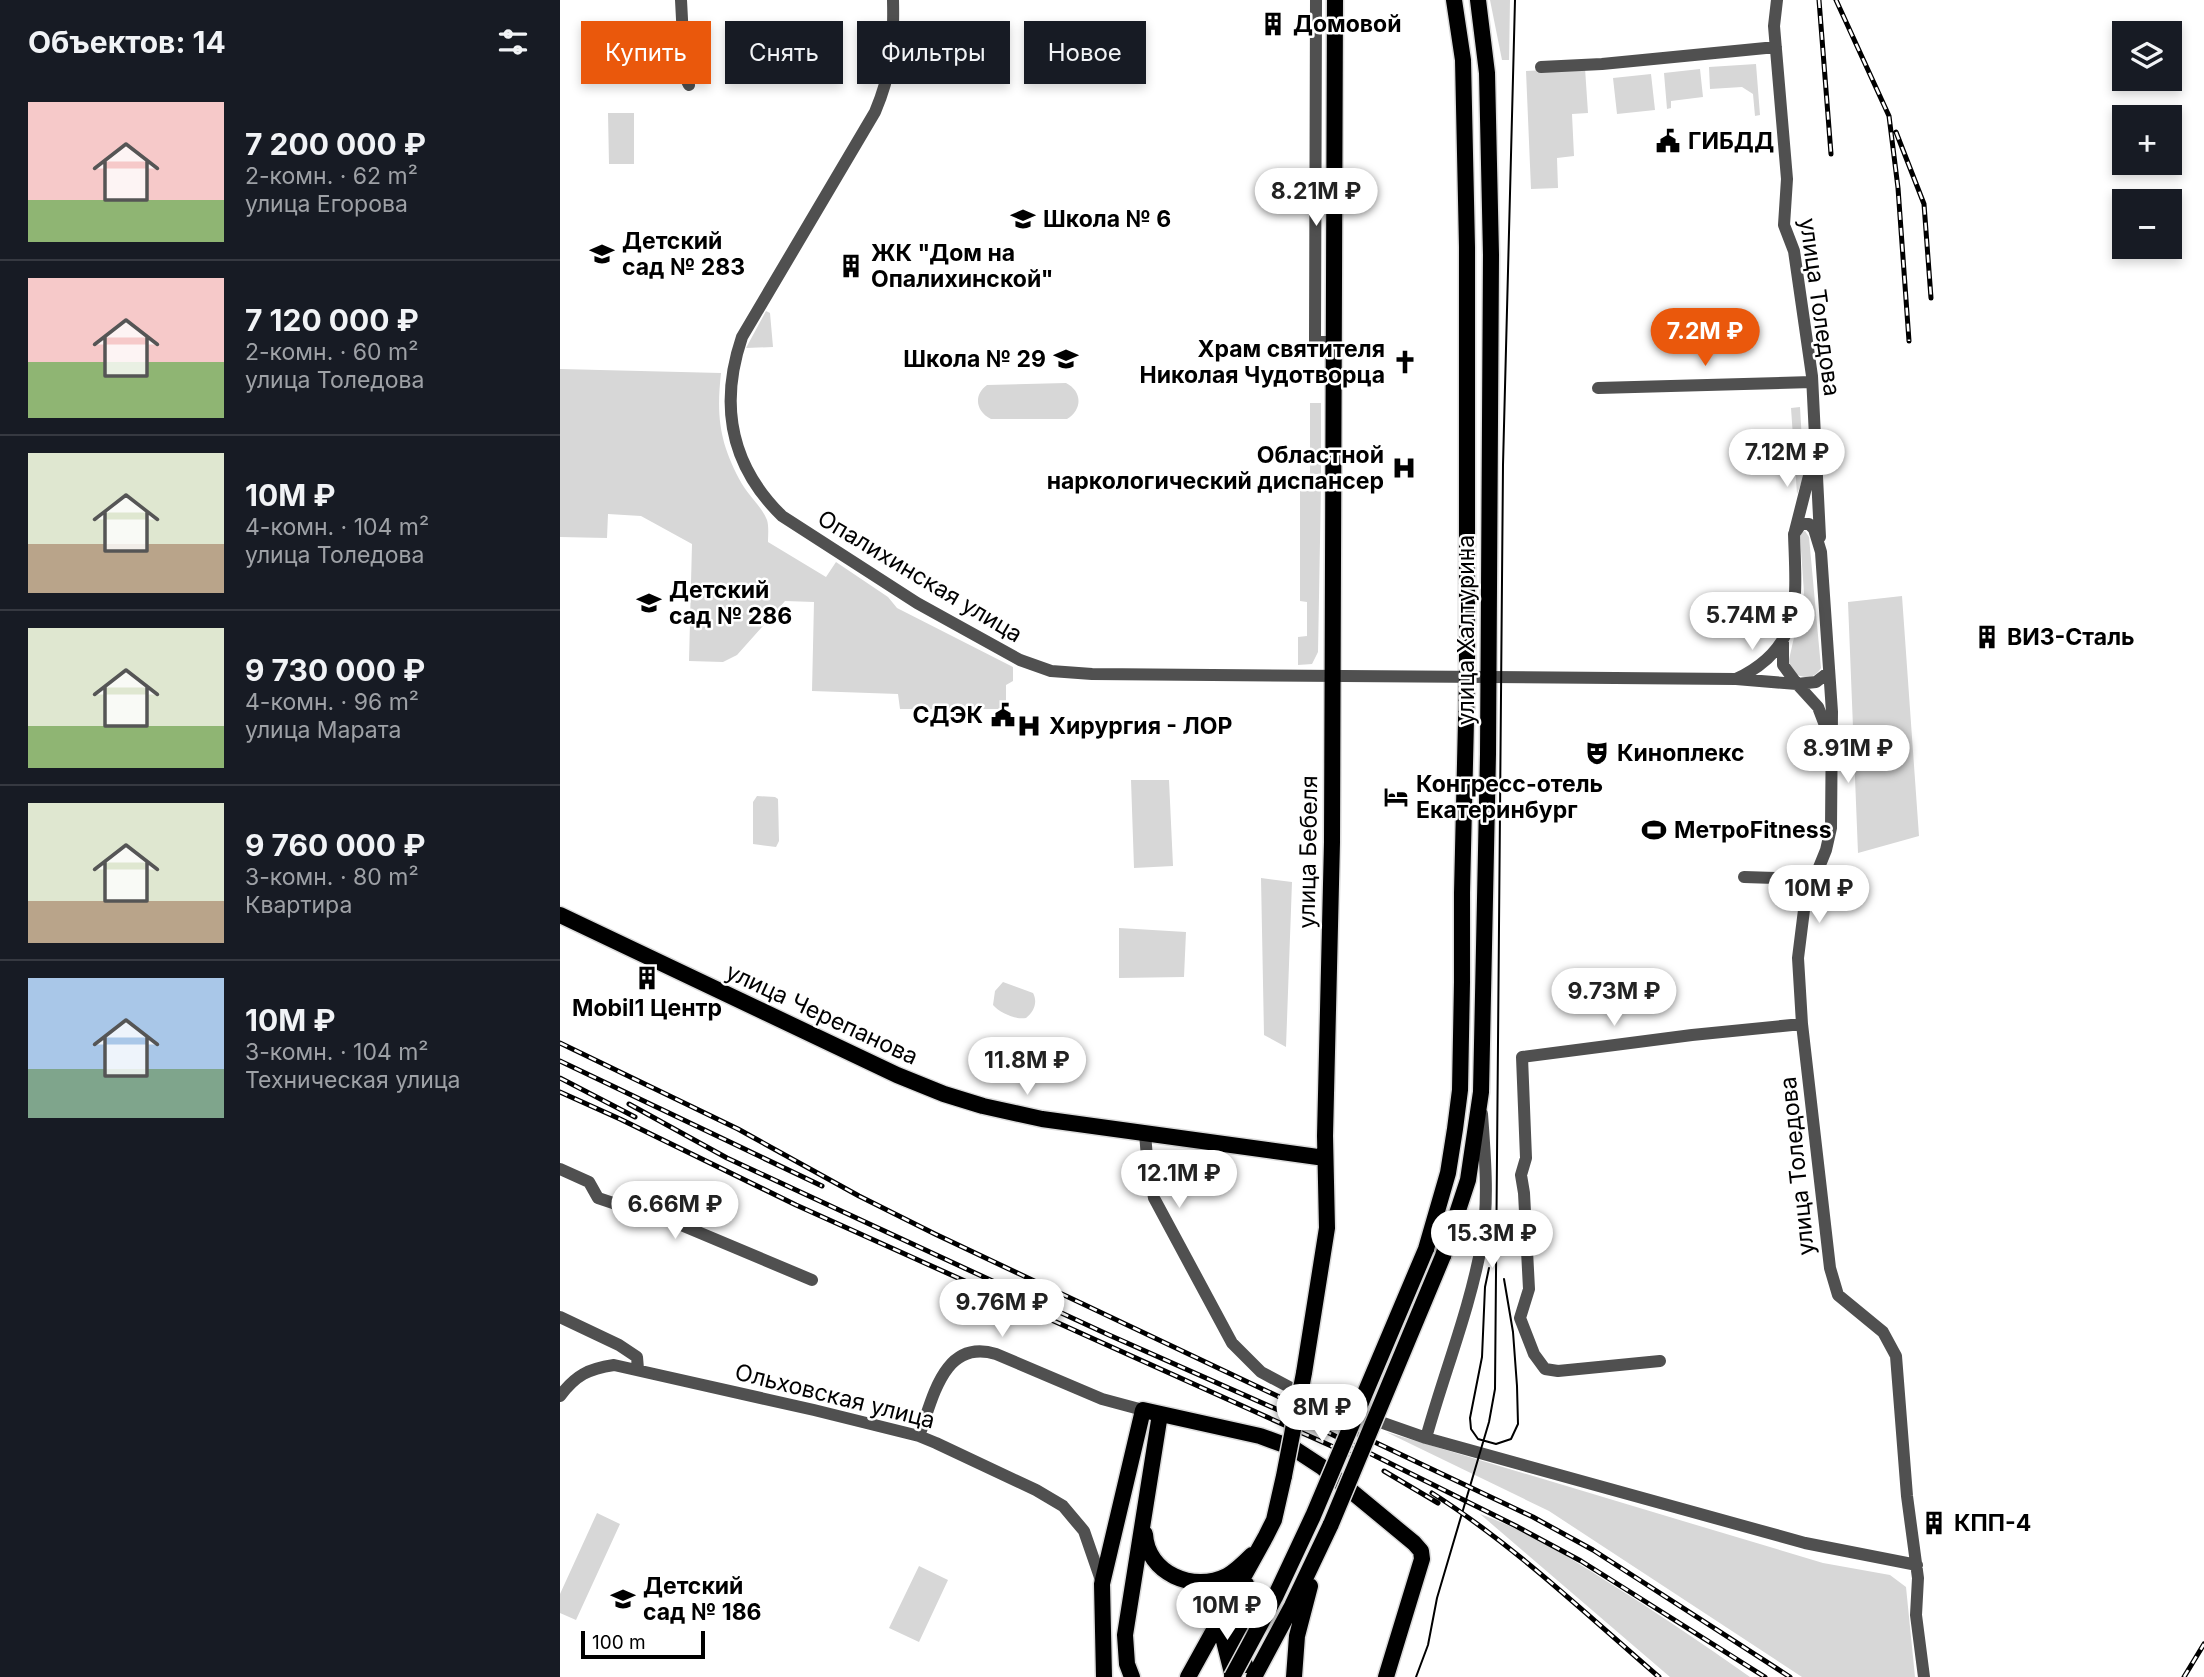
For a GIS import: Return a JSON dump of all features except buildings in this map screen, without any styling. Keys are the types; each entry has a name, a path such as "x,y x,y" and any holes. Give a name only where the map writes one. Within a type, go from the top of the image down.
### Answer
{"main road":[{"name":"улица Бебеля","path":"1188,1677 1274,1520 1304,1373 1327,1228 1325,1158 1333,676 1335,0"},
{"name":"улица Халтурина","path":"1258,1630 1313,1516 1426,1249 1448,1173 1460,1090 1467,677 1467,234 1463,60 1454,0"},
{"name":"улица Халтурина","path":"1331,1524 1443,1256 1468,1180 1481,1093 1489,677 1491,255 1487,73 1483,23 1478,0"},
{"name":"улица Черепанова","path":"560,915 897,1075 944,1094 1042,1119 1325,1158"},
{"path":"1132,1677 1125,1651 1144,1516 1152,1412"},
{"path":"1104,1677 1102,1584 1152,1412"},
{"path":"1152,1412 1260,1436 1293,1448 1322,1467 1414,1543 1421,1551 1422,1559 1386,1677"},
{"path":"1144,1516 1146,1541 1152,1557 1171,1575 1198,1583 1227,1576 1253,1554 1266,1536"},
{"path":"1251,1677 1292,1606 1331,1524"},
{"path":"1294,1677 1297,1636 1307,1594 1331,1524"},
{"path":"1251,1677 1240,1649 1238,1622 1253,1562"},
{"path":"1231,1599 1223,1634 1225,1652 1233,1677"},
{"path":"1224,1677 1258,1630"},
{"path":"1233,1677 1258,1630"}],"street":[{"path":"681,0 685,77 689,85"},
{"name":"Опалихинская улица","path":"893,0 894,52 879,103 742,337 732,366 731,423 748,474 763,498 800,529 917,603 1020,660 1051,671 1092,674 1736,679 1797,684"},
{"path":"1316,0 1315,342 1335,342"},
{"name":"улица Толедова","path":"1777,0 1774,26 1787,179 1784,225 1794,251 1812,382 1831,741 1831,828 1826,850 1805,902 1798,958 1802,1024 1830,1268 1838,1295 1883,1332 1896,1356 1907,1496 1917,1565 1916,1615 1924,1677"},
{"path":"1541,67 1602,64 1776,47"},
{"path":"1598,388 1812,382"},
{"path":"1736,679 1758,668 1773,656 1783,642 1793,612 1794,534 1815,454"},
{"path":"1794,534 1801,524 1809,524 1814,529 1821,552"},
{"path":"1783,642 1783,665 1788,675 1818,707 1831,741"},
{"path":"1797,684 1816,682 1829,671"},
{"path":"1744,877 1776,878 1817,872"},
{"path":"1660,1360 1558,1371 1545,1369 1534,1354 1520,1318 1529,1289 1521,1175 1526,1158 1522,1057 1802,1024"},
{"path":"1426,1438 1482,1242 1486,1160 1481,1093"},
{"path":"1145,1133 1154,1198 1232,1343 1261,1372 1306,1396 1426,1438 1828,1549 1917,1565"},
{"path":"560,1169 589,1182 598,1198 616,1204 632,1200 655,1214 812,1280"},
{"path":"560,1317 619,1345 637,1357 638,1369"},
{"path":"919,1436 946,1369 960,1354 978,1350 996,1354 1102,1399 1152,1412"},
{"name":"Ольховская улица","path":"560,1396 571,1381 593,1368 614,1365 919,1436 1036,1490 1063,1506 1084,1531 1102,1584"}],"shaded area":[{"path":"1490,0 1510,0 1509,60 1502,60"},
{"path":"1756,64 1760,115 1755,116 1753,94 1742,87 1710,89 1709,67"},
{"path":"1585,68 1588,113 1572,114 1574,156 1557,158 1558,188 1531,189 1526,71"},
{"path":"1700,69 1703,97 1671,101 1671,108 1667,109 1664,73"},
{"path":"1651,74 1655,110 1617,114 1613,78"},
{"path":"608,113 634,113 634,164 609,164"},
{"path":"766,311 770,313 773,347 746,348"},
{"path":"560,369 721,373 719,404 724,443 742,484 767,520 768,542 826,577 836,562 888,597 897,608 1013,667 1013,681 1006,685 1006,709 900,709 898,694 812,691 814,602 785,601 737,655 723,662 689,661 692,544 641,516 608,514 607,538 560,537"},
{"path":"1066,383 1078,395 1076,410 1067,419 991,419 979,408 978,398 987,385"},
{"path":"1310,403 1321,403 1321,474 1310,474"},
{"path":"1800,407 1804,476 1797,494 1791,408"},
{"path":"1321,486 1318,652 1312,664 1298,665 1298,637 1307,636 1307,602 1300,601 1300,487"},
{"path":"1805,531 1809,537 1821,668 1811,677 1791,672 1788,664 1804,593 1800,536"},
{"path":"1902,596 1919,836 1858,853 1848,602"},
{"path":"1131,780 1169,780 1173,866 1134,868"},
{"path":"757,796 778,799 779,841 776,847 753,844 753,802"},
{"path":"1261,878 1292,882 1286,1047 1264,1035"},
{"path":"1119,928 1186,932 1184,977 1119,978"},
{"path":"1003,982 1033,993 1034,1007 1026,1018 1008,1015 993,1005 995,991"},
{"path":"1386,1432 1823,1563 1890,1575 1906,1587 1915,1677 1802,1677 1549,1511"},
{"path":"597,1513 620,1524 576,1620 560,1613 560,1594"},
{"path":"1480,1514 1528,1535 1573,1560 1750,1677 1670,1677"},
{"path":"919,1566 948,1580 919,1642 889,1628"}],"tram line":[{"path":"1416,1677 1428,1645 1437,1598 1489,1422 1495,1389 1503,465 1515,0"},
{"path":"1489,1268 1485,1287 1482,1357 1470,1418 1471,1429 1478,1439 1496,1444 1511,1439 1518,1424 1513,1332 1504,1279"}],"railway":[{"path":"1819,0 1831,154"},
{"path":"1836,0 1889,116 1898,188 1909,341"},
{"path":"1896,132 1924,204 1931,298"},
{"path":"560,1043 738,1129 859,1196 935,1234 1533,1517 1593,1550 1790,1677"},
{"path":"560,1061 822,1186"},
{"path":"560,1078 635,1117"},
{"path":"560,1092 796,1205 1358,1458"},
{"path":"629,1104 727,1158 1109,1335 1319,1428 1516,1526 1581,1561 1765,1677"},
{"path":"1384,1471 1438,1503"},
{"path":"1432,1493 1521,1557 1659,1677"},
{"path":"2184,1677 2204,1644"}],"place":[{"name":"Домовой","path":"1273,24"},
{"name":"ГИБДД","path":"1668,141"},
{"name":"Школа № 6","path":"1023,219"},
{"name":"Детский сад № 283","path":"602,254"},
{"name":"ЖК \"Дом на Опалихинской\"","path":"851,266"},
{"name":"Школа № 29","path":"1066,359"},
{"name":"Храм святителя Николая Чудотворца","path":"1405,362"},
{"name":"Областной наркологический диспансер","path":"1404,468"},
{"name":"Детский сад № 286","path":"649,603"},
{"name":"ВИЗ-Сталь","path":"1987,637"},
{"name":"СДЭК","path":"1003,715"},
{"name":"Хирургия - ЛОР","path":"1029,726"},
{"name":"Киноплекс","path":"1597,753"},
{"name":"Конгресс-отель Екатеринбург","path":"1396,797"},
{"name":"МетроFitness","path":"1654,830"},
{"name":"Mobil1 Центр","path":"647,978"},
{"name":"КПП-4","path":"1934,1523"},
{"name":"Детский сад № 186","path":"623,1599"}]}
